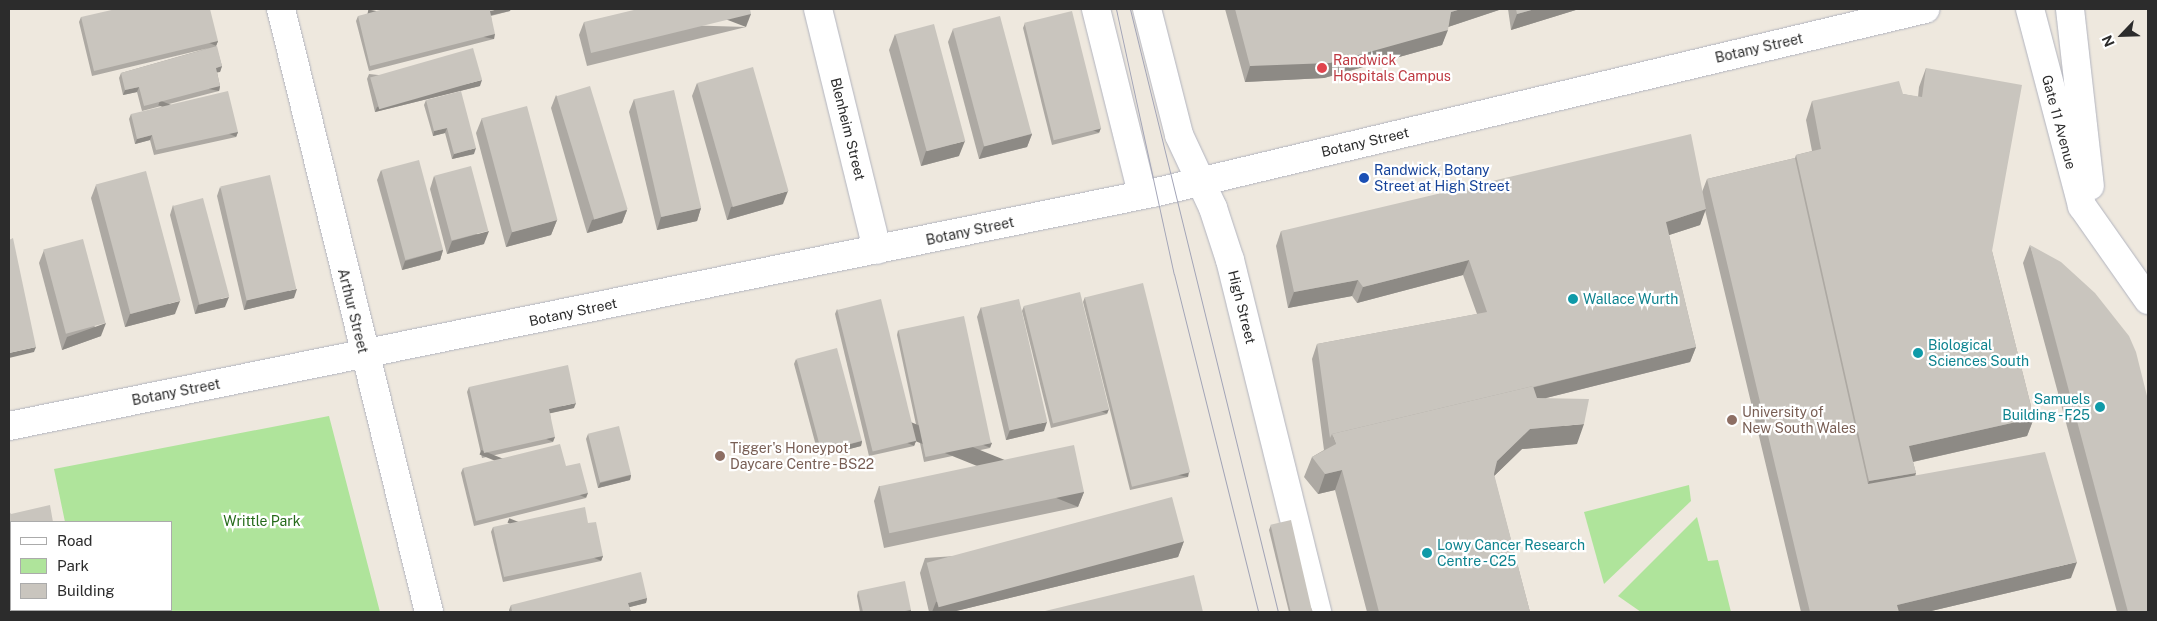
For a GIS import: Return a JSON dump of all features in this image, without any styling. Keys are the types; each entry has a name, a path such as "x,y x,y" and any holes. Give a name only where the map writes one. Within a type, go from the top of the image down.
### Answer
{"street":[{"name":"Arthur Street","path":"281,9 364,355 429,612"},
{"name":"Blenheim Street","path":"818,9 877,250"},
{"path":"1096,9 1142,194"},
{"name":"High Street","path":"1147,9 1179,134 1201,181 1230,260 1318,612"},
{"name":"Botany Street","path":"9,426 877,250 1142,194 1925,9"},
{"name":"Gate 11 Avenue","path":"2030,9 2083,184"},
{"name":"Gate 11 Avenue","path":"2070,9 2087,218 2148,300"}],"green space":[{"name":"Writtle Park","path":"329,416 380,612 83,612 172,611 172,521 65,521 54,469"},
{"path":"1689,485 1691,501 1604,584 1584,512"},
{"path":"1697,517 1708,561 1718,560 1731,612 1641,612 1618,596"}],"building":[{"path":"116,9 210,9 218,41 94,71 81,17"},
{"path":"384,9 499,9 490,11 495,34 370,66 358,16"},
{"path":"638,9 750,9 751,14 591,53 584,22"},
{"path":"1235,9 1461,9 1451,12 1448,30 1330,63 1250,66"},
{"path":"1516,9 1535,9 1517,14"},
{"path":"1072,11 1101,128 1054,140 1024,23"},
{"path":"1000,16 1032,134 984,147 953,29"},
{"path":"934,24 965,141 927,151 895,34"},
{"path":"217,46 222,66 216,68 220,86 144,106 139,87 125,90 121,73"},
{"path":"473,48 482,80 379,109 370,77"},
{"path":"753,67 789,191 733,207 697,83"},
{"name":"Biological Sciences South","path":"1926,68 2022,85 1992,251 2034,418 1909,446 1916,473 1869,481 1796,155 1821,149 1812,101 1899,81 1903,94 1922,97"},
{"path":"590,86 628,209 594,220 557,96"},
{"path":"674,90 701,208 661,217 634,99"},
{"path":"228,91 238,132 156,150 152,135 137,139 131,114"},
{"path":"461,91 476,148 454,154 447,128 434,131 426,100"},
{"path":"527,106 558,220 512,232 482,118"},
{"name":"Wallace Wurth","path":"1691,134 1706,209 1666,222 1696,347 1332,434 1330,438 1317,344 1487,312 1469,260 1363,287 1358,280 1294,292 1281,231"},
{"path":"1795,158 1868,484 2045,452 2077,562 1897,605 1899,612 1810,612 1707,179"},
{"path":"419,160 443,250 405,260 381,170"},
{"path":"471,166 488,231 452,241 434,176"},
{"path":"146,171 181,300 130,314 96,184"},
{"path":"270,175 296,289 247,300 220,186"},
{"path":"203,198 229,297 199,305 173,206"},
{"path":"13,238 36,347 9,353 9,240"},
{"path":"83,239 106,323 66,334 43,250"},
{"name":"Samuels Building - F25","path":"2030,245 2061,262 2095,293 2129,336 2136,352 2148,400 2148,612 2128,612"},
{"path":"1143,283 1190,472 1132,487 1085,298"},
{"path":"1080,292 1109,409 1053,423 1024,306"},
{"path":"881,299 916,441 873,452 837,310"},
{"path":"1019,299 1047,422 1009,431 981,308"},
{"path":"964,316 991,443 925,457 898,330"},
{"path":"837,348 862,441 821,452 796,359"},
{"path":"568,365 576,403 549,409 555,437 484,453 469,387"},
{"name":"Lowy Cancer Research Centre - C25","path":"1533,386 1537,398 1589,399 1584,424 1530,429 1497,461 1494,474 1530,612 1379,612 1342,470 1325,474 1312,457 1336,444 1332,434"},
{"path":"619,426 631,475 600,482 588,434"},
{"path":"560,444 566,466 580,463 588,493 476,521 463,468"},
{"path":"1074,445 1084,492 889,533 879,486"},
{"path":"1172,497 1184,541 939,607 927,563"},
{"path":"50,505 53,521 10,521 9,576 9,511 11,514"},
{"path":"585,507 588,523 596,522 603,556 504,577 493,527"},
{"path":"1291,520 1312,612 1291,612 1271,525"},
{"path":"641,572 647,598 628,603 631,612 512,612 511,605"},
{"path":"1194,575 1203,612 1041,612"},
{"path":"905,581 911,610 863,612 858,591"}],"tram line":[{"path":"1116,9 1174,274 1258,612"},
{"path":"1130,9 1278,612"}],"place":[{"name":"Randwick Hospitals Campus","path":"1322,68"},
{"name":"Randwick, Botany Street at High Street","path":"1364,178"},
{"name":"Wallace Wurth","path":"1573,299"},
{"name":"Biological Sciences South","path":"1918,353"},
{"name":"Samuels Building - F25","path":"2100,407"},
{"name":"University of New South Wales","path":"1732,420"},
{"name":"Tigger's Honeypot Daycare Centre - BS22","path":"720,456"},
{"name":"Lowy Cancer Research Centre - C25","path":"1427,553"}]}
